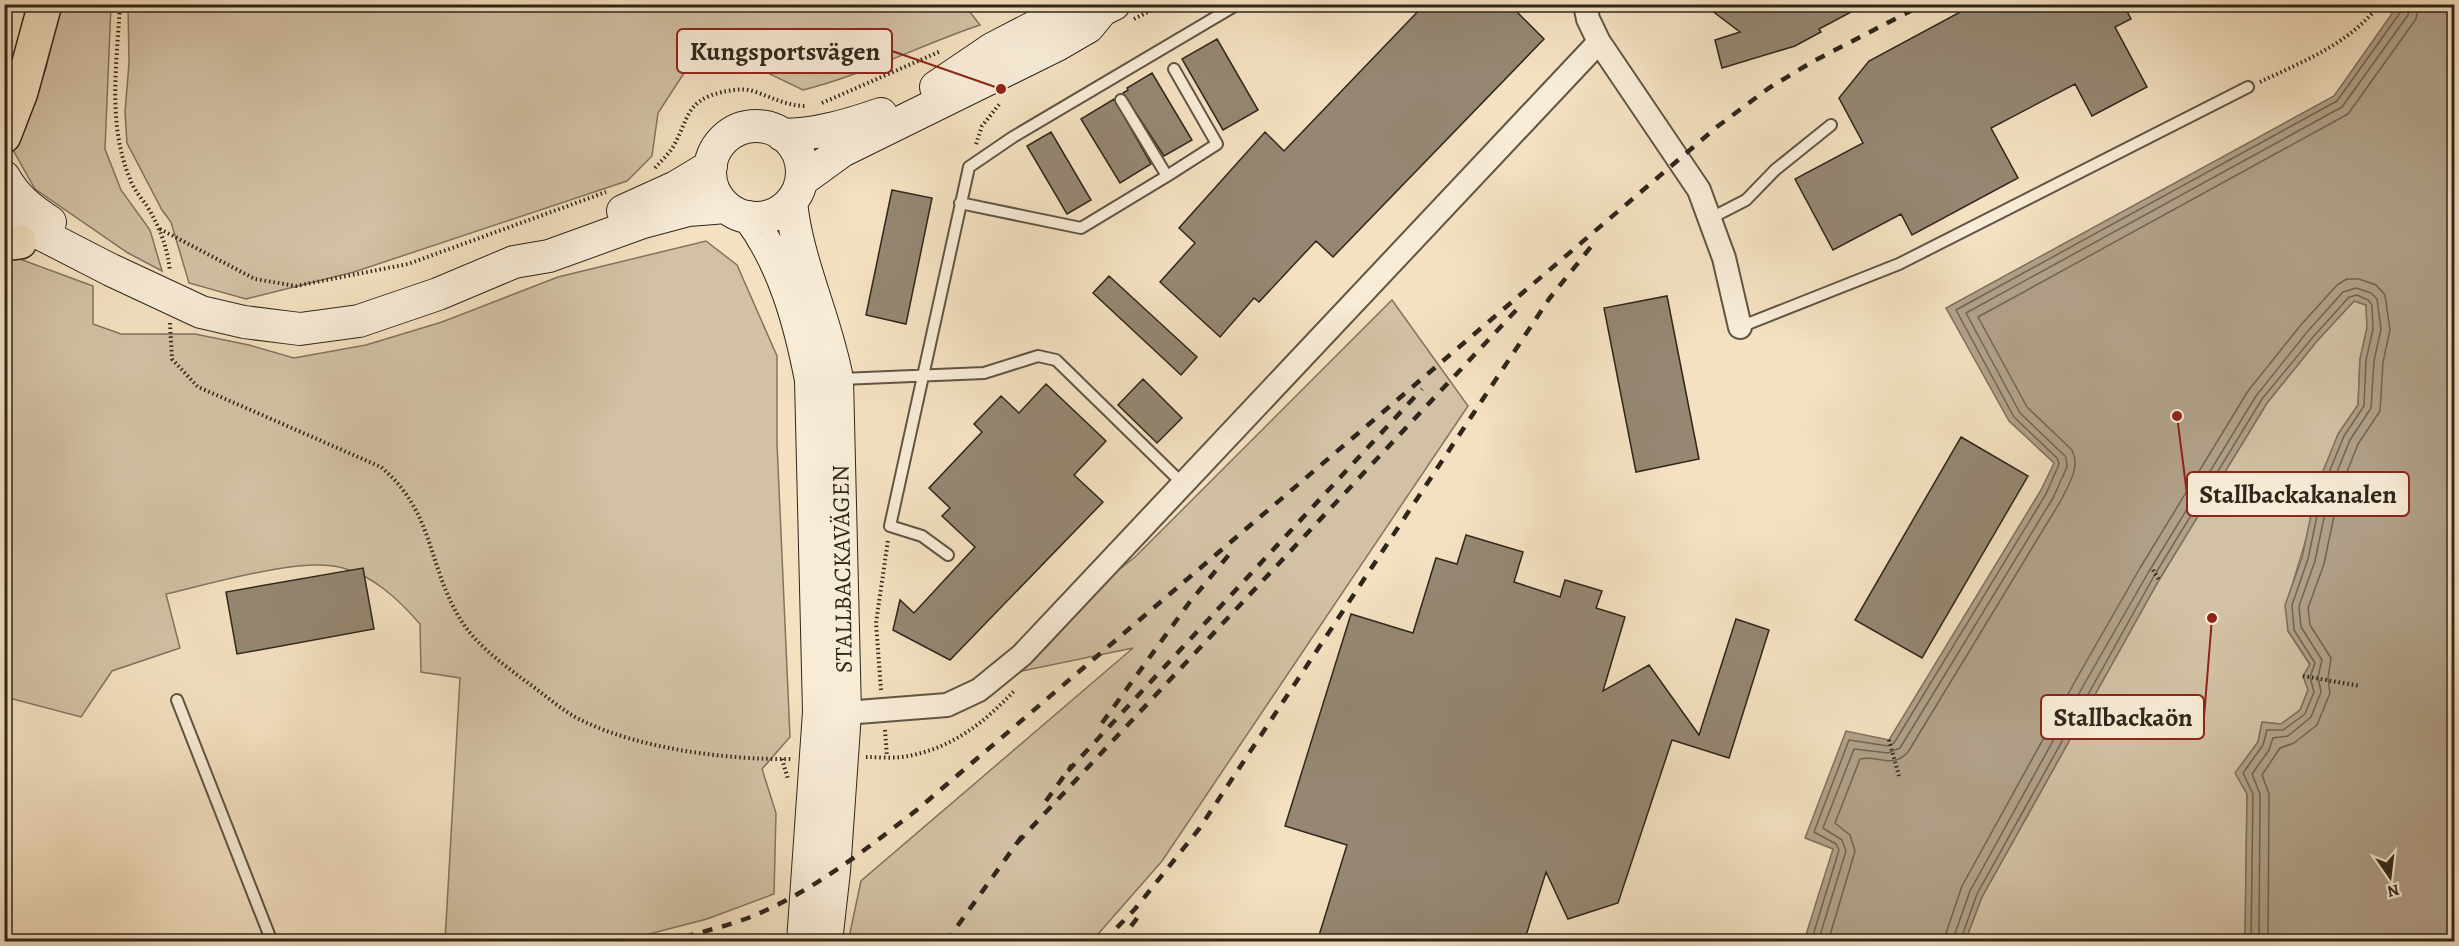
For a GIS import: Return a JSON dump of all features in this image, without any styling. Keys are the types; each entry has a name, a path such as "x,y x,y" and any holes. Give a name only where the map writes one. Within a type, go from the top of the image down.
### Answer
{"highway":[{"path":"4,136 21,92 45,4"}],"street":[{"path":"1585,4 1588,19 1599,42 1699,190 1724,258 1740,327"},
{"path":"782,135 803,135 851,124 883,113 937,87 992,49 1046,21 1079,6 1105,6"},
{"path":"8,234 73,266 111,270 201,312 244,322 300,329 359,321 438,294 514,262 549,256 644,222 688,210 771,216 842,151 1057,45 1088,27 1105,6"},
{"path":"845,713 883,712 947,705 963,700 1022,655 1599,42"},
{"path":"738,212 714,189 711,166 718,146 739,129 766,127 782,135 799,155 796,191"},
{"path":"514,262 541,242 627,210 676,187 711,166"},
{"path":"4,177 26,207 87,244 111,270"},
{"name":"STALLBACKAVÄGEN","path":"796,191 795,231 829,339 824,380 819,676 829,758 826,942"},
{"name":"STALLBACKAVÄGEN","path":"738,212 766,240 792,303 804,343 824,380 845,713 829,758 803,942"}],"lane":[{"path":"948,555 922,536 890,526 898,482 925,376 969,167 977,160 1238,4"},
{"path":"960,203 1081,228 1167,176 1217,144 1174,69"},
{"path":"1740,327 1899,264 2248,87"},
{"path":"1121,100 1167,176"},
{"path":"1711,218 1746,200 1775,170 1831,125"},
{"path":"824,380 984,373 1038,356 1056,360 1183,484"},
{"path":"177,700 273,942"}],"path":[{"path":"120,4 115,113 119,144 130,180 160,229 167,247 172,282"},
{"path":"2248,87 2342,41 2356,32 2380,4"},
{"path":"653,171 673,147 687,114 696,102 706,96 739,89 752,90 797,106 815,106 920,58 953,47"},
{"path":"160,229 255,279 296,285 408,264 608,192"},
{"path":"170,316 172,359 198,387 381,467 399,482 421,516 454,607 469,632 502,663 582,721 672,749 782,759 906,757 927,752 960,737 987,719 1014,692 1023,677 1028,666 1022,655"},
{"path":"887,756 876,623 878,595 890,526"},
{"path":"2153,570 2159,580"},
{"path":"2303,676 2360,686"},
{"path":"1889,740 1899,776"}],"shaded area":[{"path":"128,4 448,4 449,9 584,4 964,4 980,25 870,68 803,90 749,64 686,70 658,113 652,156 627,181 354,272 246,299 189,283 171,222 162,210 127,143 125,112 129,63"},
{"path":"59,5 111,5 105,149 121,190 150,230 162,271 128,253 35,189 13,150 46,68"},
{"path":"706,241 737,265 777,356 777,443 790,737 762,769 776,813 774,894 707,919 622,941 445,941 460,678 421,672 420,624 385,590 365,577 343,568 325,565 281,568 166,594 180,648 112,671 81,717 5,697 4,260 17,258 93,286 93,324 121,334 195,334 249,345 294,358 366,345 442,322 558,277"},
{"path":"1392,300 1468,406 1162,861 1092,941 848,942 861,881 1133,648 978,680 1135,557"},
{"path":"2354,301 2366,305 2367,328 2360,359 2358,405 2338,434 2286,605 2288,631 2310,665 2308,690 2300,710 2281,724 2262,722 2258,742 2236,773 2247,794 2245,941 1965,942 1982,897 2159,580 2267,403 2317,341"}],"water":[{"path":"2398,5 2454,5 2454,941 2245,941 2247,794 2235,773 2258,742 2262,722 2281,724 2300,710 2308,690 2303,676 2310,664 2288,631 2285,605 2302,558 2317,486 2338,434 2358,405 2360,359 2367,328 2366,305 2354,301 2317,341 2267,403 2159,580 1982,897 1965,941 1804,941 1833,849 1805,838 1846,731 1889,740 2041,490 2054,463 2009,421 1946,308 2334,96"}],"building":[{"path":"1425,4 1509,4 1544,39 1333,257 1316,241 1259,302 1254,298 1220,337 1160,282 1195,243 1179,228 1265,132 1284,151"},
{"path":"1703,4 1866,4 1819,29 1821,32 1795,46 1722,68 1715,40 1740,32"},
{"path":"1975,4 2123,4 2131,19 2115,27 2147,87 2092,116 2075,84 1991,128 2018,178 1912,235 1901,214 1833,250 1795,179 1863,143 1839,98 1869,61"},
{"path":"1217,39 1258,110 1223,130 1182,59"},
{"path":"1152,73 1192,140 1164,156 1123,93 1128,90 1127,88"},
{"path":"1114,99 1151,164 1120,183 1081,119"},
{"path":"1051,132 1091,200 1067,214 1027,146"},
{"path":"892,190 932,198 906,324 866,315"},
{"path":"1109,276 1197,357 1181,375 1093,293"},
{"path":"1667,296 1699,459 1636,472 1604,308"},
{"path":"1143,379 1182,418 1157,443 1118,405"},
{"path":"1046,384 1106,441 1074,475 1103,502 950,660 893,630 900,600 914,613 975,547 942,516 950,508 929,488 982,432 974,424 1001,396 1019,413"},
{"path":"1961,437 2028,476 1922,658 1855,620"},
{"path":"1466,535 1523,552 1514,582 1560,597 1565,580 1602,591 1596,608 1625,617 1603,691 1649,665 1699,735 1736,619 1769,630 1729,758 1672,740 1618,903 1568,919 1546,872 1524,942 1317,942 1347,845 1285,826 1351,614 1413,633 1436,558 1457,564"},
{"path":"363,568 374,629 237,654 226,592"}],"railway":[{"path":"664,942 738,922 771,908 837,870 878,840 918,809 1718,126 1769,88 1812,62 1924,4"},
{"path":"1103,942 1135,909 1199,829 1549,299 1594,243"},
{"path":"1017,843 1522,304"},
{"path":"1068,771 1422,389"},
{"path":"1102,723 1189,603 1232,551"},
{"path":"1046,801 1072,765"},
{"path":"946,942 1022,836"},
{"path":"1119,942 1141,913"}],"place":[{"name":"Kungsportsvägen","path":"1001,89"},
{"name":"Stallbackakanalen","path":"2177,416"},
{"name":"Stallbackaön","path":"2212,618"}]}
